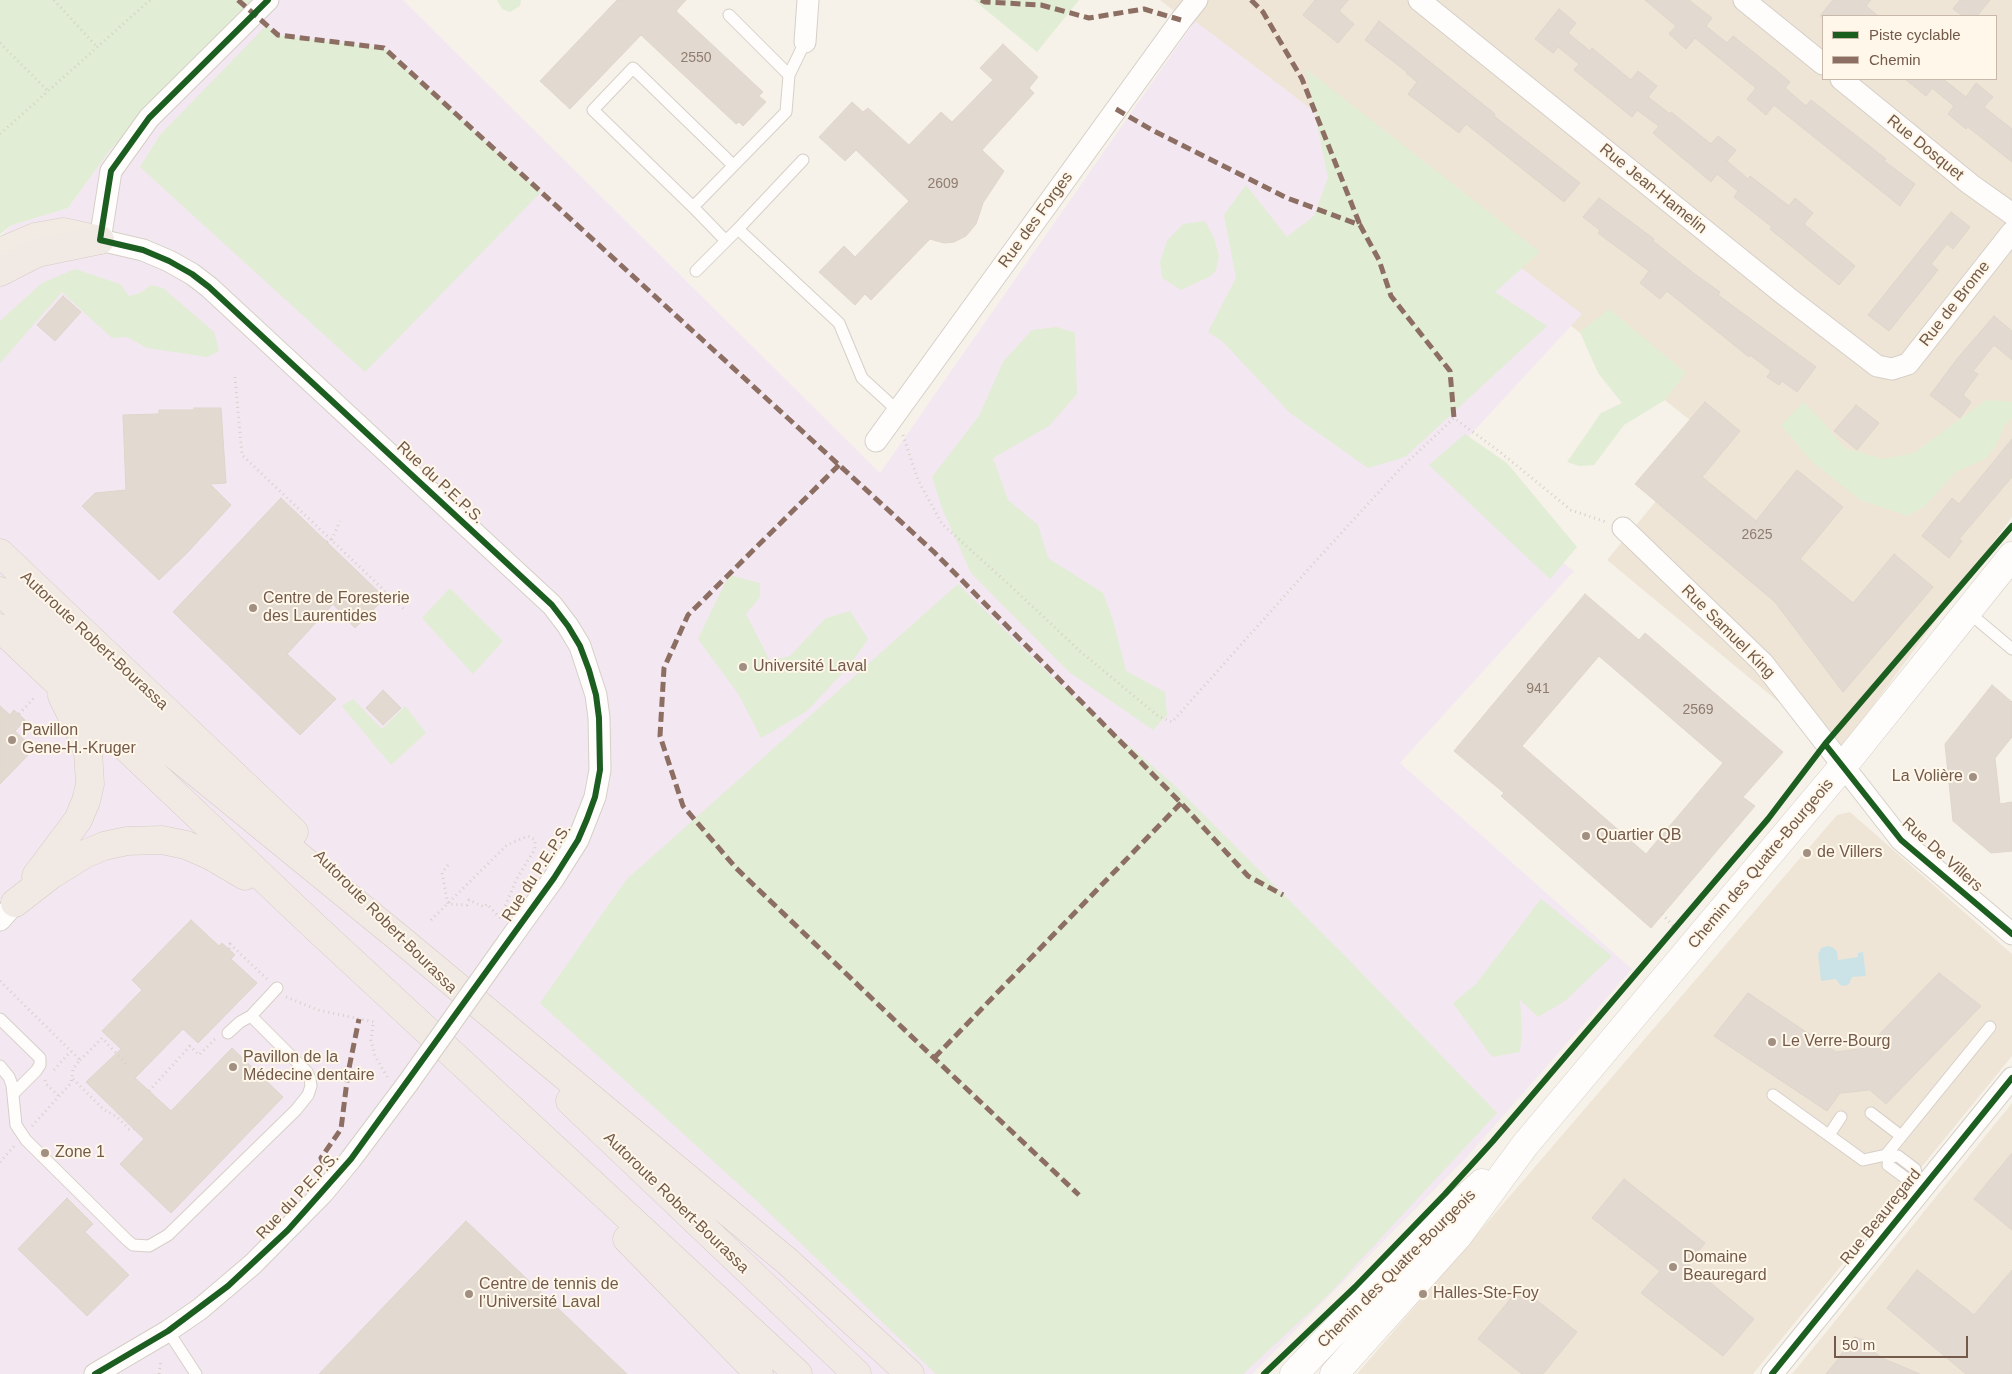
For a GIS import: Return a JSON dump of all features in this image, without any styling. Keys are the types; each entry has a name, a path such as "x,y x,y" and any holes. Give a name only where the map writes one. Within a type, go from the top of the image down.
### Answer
{"highway":[{"path":"0,252 35,237 63,232 100,240"},
{"path":"0,272 37,252 100,240"},
{"name":"Autoroute Robert-Bourassa","path":"0,553 262,800 405,943 707,1234 857,1374"},
{"path":"0,591 160,743 405,943 788,1262 910,1374"},
{"path":"0,628 315,927 798,1374"},
{"path":"8,912 74,826 83,809 90,784 89,761 85,745 50,676"},
{"path":"8,912 56,872 84,854 120,842 162,840 186,844 231,868 271,894 315,927"},
{"path":"486,1085 610,1222 759,1374"}],"main road":[{"name":"Chemin des Quatre-Bourgeois","path":"1334,1374 1458,1236 1525,1145 1844,765 2012,556"},
{"name":"Chemin des Quatre-Bourgeois","path":"1294,1374 1438,1223 1525,1145"}],"street":[{"path":"100,240 111,171 149,118 268,0"},
{"path":"805,42 808,0"},
{"name":"Rue des Forges","path":"876,441 1197,0"},
{"path":"1744,0 1822,63"},
{"name":"Rue Jean-Hamelin","path":"1429,3 1794,302 1877,366 1892,370"},
{"name":"Rue Dosquet","path":"1842,80 1970,184 2012,214"},
{"name":"Rue de Brome","path":"1892,370 1908,364 2012,232"},
{"name":"Rue du P.E.P.S.","path":"95,1374 168,1331 228,1286 288,1230 352,1159 398,1081 508,942 554,878 578,840 595,797 600,770 599,718 596,695 580,646 552,605 209,287 169,260 143,250 100,240"},
{"name":"Rue Samuel King","path":"1624,528 1763,662 1844,765"},
{"name":"Rue De Villers","path":"1844,765 1901,840 2012,934"},
{"name":"Rue Beauregard","path":"1772,1374 1921,1180 2012,1078"}],"lane":[{"path":"729,15 788,75"},
{"path":"693,207 786,112 788,75 805,42"},
{"path":"726,242 693,207 593,110 634,68 733,165"},
{"path":"696,271 803,160"},
{"path":"738,229 838,323 862,378 897,412"},
{"path":"1966,611 2012,649"},
{"path":"225,1033 251,1016 275,990"},
{"path":"0,1066 9,1077 14,1093 16,1124 26,1140 127,1240 133,1245 149,1246 168,1235 296,1110 308,1095 311,1086 307,1072 251,1016"},
{"path":"0,1019 40,1058 40,1065 36,1071 14,1093"},
{"path":"1887,1156 1990,1027"},
{"path":"1773,1095 1863,1160 1898,1156 1916,1169 1921,1180"},
{"path":"1871,1113 1902,1136"},
{"path":"1829,1135 1842,1117"},
{"path":"168,1331 196,1374"}],"path":[{"path":"54,0 98,47"},
{"path":"0,134 150,0"},
{"path":"0,43 48,91"},
{"path":"235,377 242,455 406,612"},
{"path":"897,412 918,480 942,524 1081,652 1158,716 1172,722 1399,470 1454,418 1500,452 1570,510 1624,528"},
{"path":"327,542 332,540 340,521"},
{"path":"18,714 34,698"},
{"path":"431,920 507,845 528,836 535,840 535,848 516,880 503,912"},
{"path":"448,865 442,873 448,904"},
{"path":"448,904 467,905 469,900 484,907 487,904 496,915"},
{"path":"1662,914 1674,931 1680,921"},
{"path":"229,949 230,944 275,990 318,1010 374,1024 371,1040 374,1056 398,1081"},
{"path":"149,1091 190,1046 199,1055 225,1033"},
{"path":"80,1060 102,1038 127,1066"},
{"path":"52,1072 71,1052"},
{"path":"46,1078 46,1084 59,1096"},
{"path":"72,1079 103,1109 117,1117 130,1129 134,1129"},
{"path":"159,1374 161,1360"}],"shaded area":[{"name":"Université Laval","path":"266,0 403,0 880,473 1195,21 1582,314 1437,471 1574,571 1400,763 1632,969 1467,1157 1252,1374 0,1374 0,237 12,225 68,208 110,150"},
{"path":"1160,0 2012,0 2012,517 1839,752 1607,560 1710,436"},
{"path":"1850,812 2012,954 2012,1056 1753,1374 1357,1374 1837,815"},
{"path":"2012,1103 2012,1374 1792,1374"}],"green space":[{"path":"0,0 266,0 110,150 68,208 12,225 0,234"},
{"path":"497,0 521,0 520,6 510,12 502,9"},
{"path":"974,0 1079,0 1037,52"},
{"path":"267,25 278,35 384,48 541,192 365,372 140,167 160,135"},
{"path":"1306,69 1540,252 1495,292 1547,326 1405,457 1368,468 1290,413 1223,342 1208,332 1236,278 1224,215 1246,185 1287,237 1314,216 1328,178"},
{"path":"1205,221 1214,238 1219,256 1216,270 1211,276 1181,290 1162,278 1160,262 1167,241 1183,224"},
{"path":"75,269 120,284 129,296 140,293 151,285 163,288 214,332 219,351 207,357 147,348 127,337 112,338 62,292 0,363 0,321 42,283"},
{"path":"1609,309 1686,373 1665,400 1624,425 1594,465 1579,466 1567,462 1601,413 1622,403 1598,373 1580,332"},
{"path":"1057,327 1075,333 1077,394 1049,426 993,458 1008,500 1038,525 1048,558 1103,593 1113,620 1126,671 1165,692 1167,715 1153,730 1069,672 971,573 942,508 932,477 979,416 1003,362 1032,330"},
{"path":"1986,400 2012,402 2012,418 2005,425 1995,447 1985,459 1956,472 1924,507 1908,516 1860,500 1810,460 1781,425 1804,402 1845,448 1883,459 1914,453"},
{"path":"1465,434 1507,463 1577,547 1550,579 1429,465"},
{"path":"729,575 760,583 760,597 746,614 770,661 790,656 826,618 850,611 868,639 849,666 807,711 761,738 739,695 698,639"},
{"path":"958,584 1055,680 1174,785 1342,953 1497,1113 1328,1295 1243,1374 936,1374 757,1201 540,1003 626,880"},
{"path":"450,588 503,641 473,674 422,618"},
{"path":"353,699 382,729 405,706 426,733 391,765 342,706"},
{"path":"1541,899 1612,956 1565,1001 1538,1017 1520,1000 1522,1030 1520,1052 1492,1057 1453,1003 1476,984"}],"water":[{"path":"1827,946 1837,951 1838,960 1858,957 1858,953 1863,952 1866,976 1852,977 1849,984 1845,986 1840,985 1836,979 1821,981 1818,954 1821,948"}],"building":[{"path":"617,0 686,0 676,11 763,92 759,96 766,102 743,126 739,122 736,124 641,35 570,109 540,81"},
{"path":"1315,0 1348,0 1339,11 1354,24 1338,43 1303,15"},
{"path":"1645,0 1689,0 1712,18 1706,26 1727,43 1733,36 1790,82 1785,88 1806,106 1811,100 1886,159 1884,161 1915,184 1900,206 1774,105 1766,115 1747,99 1756,88 1695,38 1686,49 1669,34 1676,26"},
{"path":"1833,0 1871,0 1866,6 1877,15 1822,15 1820,16"},
{"path":"1960,0 1990,0 1978,15 1962,15 1953,9"},
{"path":"1559,9 1576,23 1568,33 1590,51 1592,48 1631,80 1638,71 1657,86 1648,97 1670,114 1671,112 1711,144 1718,136 1736,150 1727,161 1748,179 1750,176 1789,206 1795,198 1813,213 1804,224 1855,266 1839,285 1734,197 1738,191 1717,174 1711,182 1653,133 1659,126 1637,110 1632,117 1574,70 1579,64 1558,47 1553,53 1535,39"},
{"path":"1379,21 1495,114 1494,116 1580,183 1564,202 1466,124 1459,133 1408,94 1417,82 1365,40"},
{"path":"1003,44 1038,77 1029,88 1034,93 982,150 1004,171 983,203 976,224 966,236 954,242 944,243 930,239 871,300 865,294 855,305 819,272 844,246 855,257 909,201 856,150 845,161 819,137 852,102 863,112 868,108 909,145 941,112 952,122 993,80 980,68"},
{"path":"1906,80 1944,80 1966,97 1976,83 1993,97 1984,107 2012,129 2012,162 1968,127 1966,129 1948,114 1954,106 1932,88 1926,96"},
{"path":"1599,198 1720,292 1718,295 1816,367 1797,392 1782,381 1779,385 1767,377 1771,371 1750,355 1749,357 1667,291 1660,299 1640,283 1649,271 1598,233 1600,230 1583,217"},
{"path":"1951,212 1970,227 1953,249 1947,244 1931,264 1938,270 1889,331 1868,315"},
{"path":"63,296 81,312 55,341 37,325"},
{"path":"1994,316 2012,331 2012,360 1994,345 1973,371 1978,374 1963,395 1971,402 1960,418 1930,395 1957,359"},
{"path":"1705,402 1740,431 1702,477 1756,521 1797,470 1843,507 1800,559 1853,603 1894,554 1933,587 1843,692 1775,602 1635,484"},
{"path":"1856,405 1879,423 1857,450 1834,431"},
{"path":"194,408 221,408 226,483 210,484 231,505 188,552 159,580 82,506 95,493 126,490 123,415 159,414 159,410 194,410"},
{"path":"2012,439 2012,477 1959,539 1962,541 1949,558 1922,536 1952,498 1959,504"},
{"name":"Centre de Foresterie des Laurentides","path":"281,498 385,598 355,628 333,604 287,654 336,699 300,735 173,612"},
{"path":"1585,594 1639,640 1645,633 1783,752 1743,797 1755,806 1651,928 1501,796 1504,793 1454,751","holes":["1599,656 1723,763 1646,854 1522,746"]},
{"name":"La Volière","path":"1992,685 2012,702 2012,737 1995,758 2000,804 2012,802 2012,851 1991,853 1953,821 1945,744"},
{"path":"383,690 401,708 383,725 366,708"},
{"name":"Pavillon Gene-H.-Kruger","path":"0,706 10,715 14,710 25,720 15,731 34,749 0,784"},
{"name":"Pavillon de la Médecine dentaire","path":"191,920 219,946 222,943 235,955 231,959 257,983 198,1043 183,1029 135,1078 171,1111 232,1048 283,1097 171,1213 120,1164 144,1139 86,1082 121,1049 102,1031 142,990 132,980"},
{"name":"Le Verre-Bourg","path":"1939,973 1981,1006 1886,1104 1870,1090 1840,1093 1827,1111 1714,1036 1748,993 1836,1052 1866,1048"},
{"path":"2012,1153 2012,1230 1974,1199"},
{"name":"Domaine Beauregard","path":"1624,1179 1705,1243 1688,1264 1754,1319 1723,1356 1641,1293 1660,1271 1592,1218"},
{"path":"67,1198 93,1224 85,1232 129,1275 87,1316 18,1249"},
{"name":"Centre de tennis de l’Université Laval","path":"466,1221 627,1374 319,1374"},
{"path":"1917,1270 1974,1315 2012,1270 2012,1374 1966,1374 1887,1308"},
{"path":"1520,1287 1577,1332 1543,1374 1522,1374 1478,1339"},
{"path":"1855,1337 1864,1340 1867,1346 1882,1358 1920,1374 1826,1374 1839,1358 1849,1341"}],"marked path":[{"path":"238,0 278,35 384,48 934,552 1181,803 1248,876 1283,895"},
{"path":"981,0 985,2 1041,5 1089,18 1144,9 1181,20"},
{"path":"1251,0 1263,12 1302,79 1360,225"},
{"path":"1116,109 1152,130 1287,198 1360,225 1379,260 1391,296 1450,371 1454,418"},
{"path":"839,465 688,615 664,668 660,736 683,806 736,868 1079,1195"},
{"path":"934,1058 1181,803"},
{"path":"324,1165 321,1158 341,1129 348,1073 359,1019"}],"cycle path":[{"path":"95,1374 168,1331 228,1286 288,1230 351,1159 554,878 578,840 587,819 595,797 600,770 599,718 596,695 589,670 580,646 552,605 209,287 192,274 169,261 143,250 100,240 111,171 149,118 268,0"},
{"path":"1264,1374 1355,1287 1445,1194 1493,1141 1768,819 1825,744 2012,526"},
{"path":"1825,744 1901,840 2012,934"},
{"path":"1772,1374 2012,1078"}],"place":[{"name":"Centre de Foresterie des Laurentides","path":"253,608"},
{"name":"Université Laval","path":"743,667"},
{"name":"Pavillon Gene-H.-Kruger","path":"12,740"},
{"name":"La Volière","path":"1973,777"},
{"name":"Quartier QB","path":"1586,836"},
{"name":"de Villers","path":"1807,853"},
{"name":"Le Verre-Bourg","path":"1772,1042"},
{"name":"Pavillon de la Médecine dentaire","path":"233,1067"},
{"name":"Zone 1","path":"45,1153"},
{"name":"Domaine Beauregard","path":"1673,1267"},
{"name":"Centre de tennis de l’Université Laval","path":"469,1294"},
{"name":"Halles-Ste-Foy","path":"1423,1294"}]}
